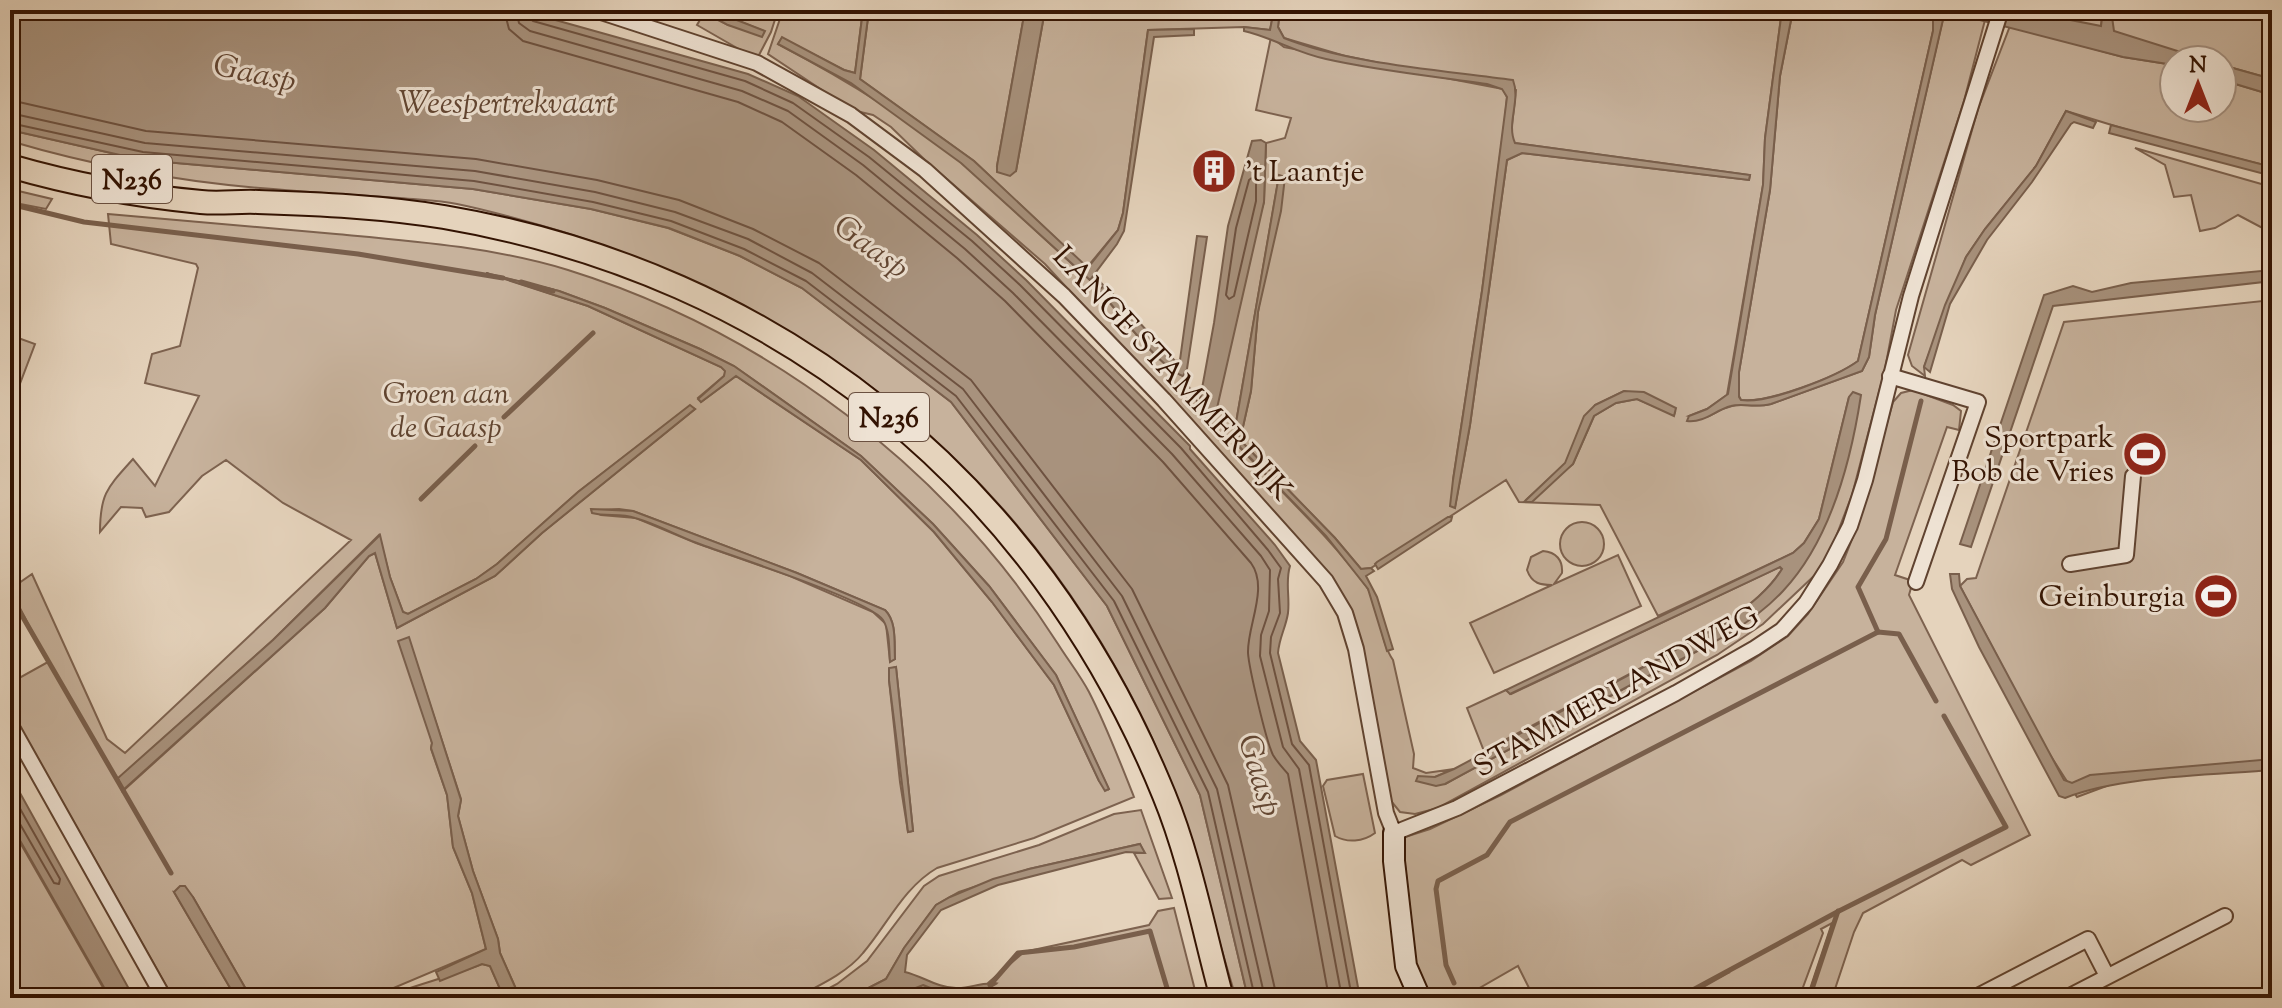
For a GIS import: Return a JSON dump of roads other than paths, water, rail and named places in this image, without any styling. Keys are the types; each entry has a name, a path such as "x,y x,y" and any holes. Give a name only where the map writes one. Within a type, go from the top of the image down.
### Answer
{"main road":[{"name":"N236","path":"10,151 94,172 255,202"},
{"name":"N236","path":"10,166 106,189 206,203 255,202 405,211 512,230 634,267 692,291 788,342 824,366 908,431 993,515 1063,603 1111,685 1165,798 1222,998"}],"street":[{"name":"LANGE STAMMERDIJK","path":"595,10 753,61 851,115 925,170 1064,296 1164,400 1315,569 1345,613 1356,649 1386,813 1394,833 1394,861 1406,966 1420,998"},
{"name":"STAMMERLANDWEG","path":"1394,833 1457,808 1755,648 1782,630 1819,584 1850,526 1865,480 1915,281 2001,10"},
{"path":"1890,376 1978,402 1916,582"},
{"path":"2070,564 2126,555 2133,476"},
{"path":"10,724 164,998"},
{"path":"2066,998 2225,916"},
{"path":"1974,998 2088,939 2107,976"}],"water":[{"name":"Weespertrekvaart","path":"10,10 510,10 748,74 798,96 874,150 1026,280 1190,446 1290,566 1288,613 1278,653 1300,741 1316,760 1360,998 1248,998 1200,795 1107,606 951,402 802,288 740,256 669,228 591,209 473,189 142,160 10,130"},
{"path":"701,10 711,10 765,31 762,37 728,25"},
{"path":"863,10 869,10 860,79 974,161 1086,266 1118,230 1123,213 1148,30 1194,29 1194,35 1154,37 1124,231 1090,280 961,163 851,83 778,44 782,37 855,73"},
{"path":"1025,10 1045,10 1016,171 1010,176 997,172 997,166"},
{"path":"1274,10 1280,10 1278,27 1284,38 1310,47 1396,65 1513,80 1512,128 1515,143 1750,175 1749,180 1522,153 1507,160 1470,425 1455,508 1450,506 1453,480 1507,97 1502,89 1487,84 1326,59 1244,31 1244,27 1270,30"},
{"path":"1782,10 1793,10 1780,76 1770,190 1739,372 1741,400 1768,398 1801,388 1858,361 1933,31 1933,10 2020,10 2101,26 2103,10 2111,10 2114,31 2158,45 2158,62 2123,57 1945,11 1875,315 1869,357 1862,371 1771,404 1731,406 1699,420 1687,421 1689,416 1707,409 1728,394 1763,185 1765,138"},
{"path":"2238,69 2272,79 2272,95 2238,85"},
{"path":"2066,111 2096,122 2093,128 2074,122 2071,124 2032,182 1987,240 1950,304 1930,372 1924,367 1945,305 1966,257 2036,166"},
{"path":"2111,125 2272,167 2272,176 2109,133"},
{"path":"1252,141 1266,143 1264,202 1215,417 1199,405 1228,226"},
{"path":"1279,175 1285,177 1281,211 1258,312 1251,391 1240,440 1361,569 1371,568 1374,571 1366,576 1377,597 1393,649 1387,651 1368,589 1326,536 1233,440"},
{"path":"1197,236 1207,237 1187,369 1183,376 1162,362 1099,290 1104,286 1111,292 1175,361 1180,360"},
{"path":"2272,270 2272,281 2053,306 1971,547 1960,544 2044,295 2073,286 2092,292 2131,283"},
{"path":"486,273 559,291 700,349 734,366 861,456 933,524 989,586 1056,675 1109,789 1105,791 1099,781 1054,685 992,602 934,532 861,460 736,376 701,402 698,399 724,376 725,371 721,367 588,306"},
{"path":"1624,391 1644,392 1676,408 1674,416 1637,399 1616,403 1594,416 1573,464 1532,502 1524,502 1565,463 1584,416 1595,405"},
{"path":"1853,392 1861,395 1836,499 1814,549 1783,591 1768,605 1718,640 1445,784 1436,786 1416,781 1418,776 1435,777 1454,769 1724,624 1756,599 1782,569 1780,567 1510,694 1506,690 1793,553 1804,543 1819,519 1849,397"},
{"path":"690,405 695,409 542,533 495,576 397,628 375,553 369,556 325,608 122,791 118,778 273,640 380,535 390,577 403,612 408,614 476,579 497,564 578,492"},
{"path":"591,509 633,511 885,610 893,627 895,659 890,662 888,635 883,620 853,601 643,520 592,513"},
{"path":"1452,517 1451,521 1378,569 1377,562"},
{"path":"1950,574 1959,574 1960,586 2064,780 2072,783 2090,775 2272,759 2272,770 2139,781 2065,798 2059,796 1979,647 1952,589"},
{"path":"409,637 461,800 458,816 473,871 498,939 500,953 520,998 504,998 490,966 482,964 440,981 436,972 486,949 472,893 453,847 447,795 398,641"},
{"path":"896,667 913,831 908,832 889,680 889,668"},
{"path":"10,775 134,998 110,998 10,823"},
{"path":"1140,844 1145,853 1126,852 998,885 941,910 907,955 905,972 949,987 996,984 987,989 960,995 923,985 890,998 849,998 886,979 904,948 936,905 950,897 993,879"},
{"path":"185,886 193,897 251,998 236,998 174,892"}],"waterway":[{"path":"10,204 84,222 358,254 503,278"},
{"path":"521,282 553,291"},
{"path":"504,417 593,333"},
{"path":"1878,632 1858,587 1886,539 1921,401"},
{"path":"484,437 497,424"},
{"path":"421,499 475,446"},
{"path":"10,595 171,873"},
{"path":"1454,983 1446,965 1436,889 1438,881 1487,855 1510,822 1878,632 1899,634 1936,701"},
{"path":"1678,998 1839,911 2006,827 1944,716"},
{"path":"1809,998 1838,911"},
{"path":"990,985 1018,953 1074,947 1150,931 1170,998"}],"place":[{"name":"'t Laantje","path":"1214,171"},
{"name":"Sportpark Bob de Vries","path":"2145,454"},
{"name":"Geinburgia","path":"2216,596"}],"water label":[{"name":"Gaasp","path":"255,72"},
{"name":"Gaasp","path":"872,246"},
{"name":"Gaasp","path":"1261,775"}],"park label":[{"name":"Groen aan de Gaasp","path":"446,410"}]}
